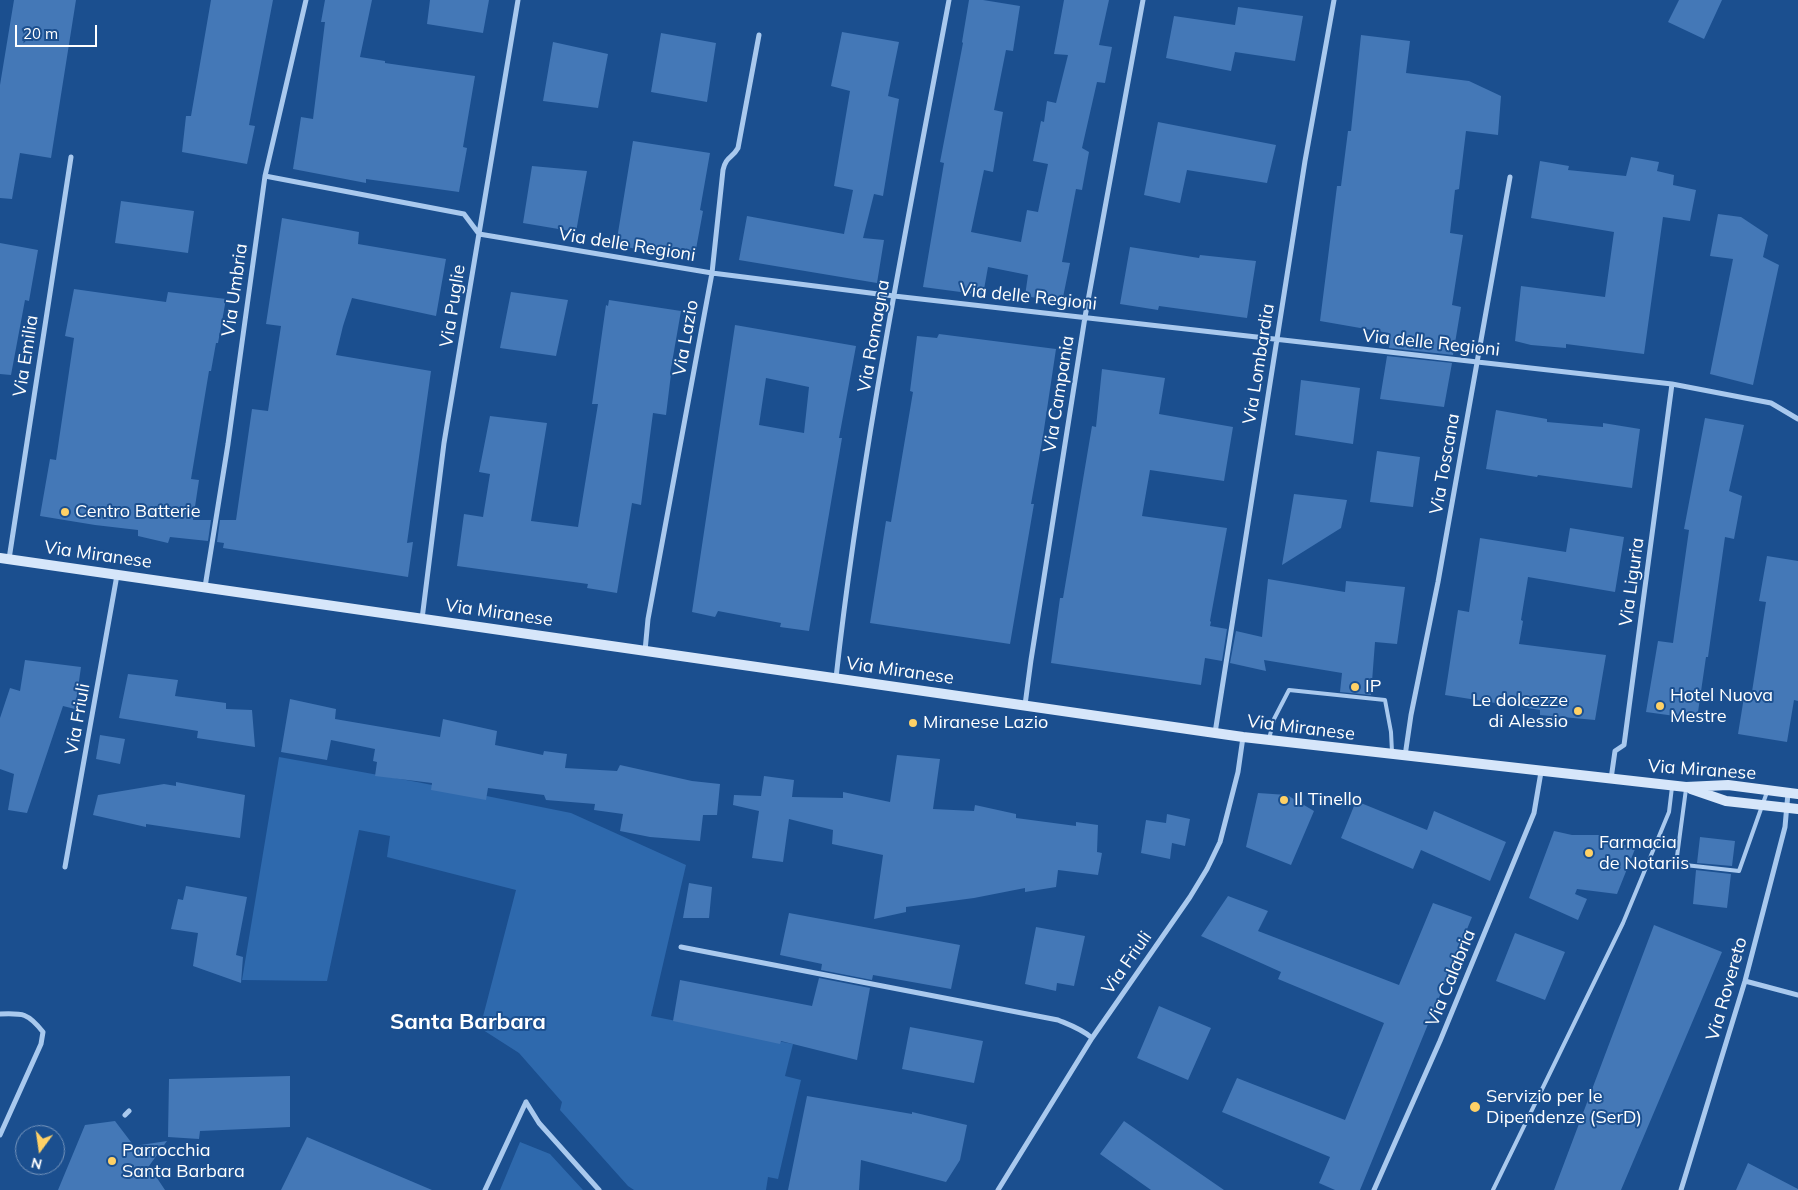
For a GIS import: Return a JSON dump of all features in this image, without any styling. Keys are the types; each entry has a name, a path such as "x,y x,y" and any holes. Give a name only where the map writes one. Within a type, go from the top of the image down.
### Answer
{"street":[{"name":"Via Umbria","path":"206,587 265,176 306,0"},
{"name":"Via Puglie","path":"422,618 444,443 518,0"},
{"name":"Via Romagna","path":"836,678 864,474 894,296 949,0"},
{"name":"Via Campania","path":"1025,706 1085,317 1143,0"},
{"name":"Via Lombardia","path":"1215,733 1305,160 1334,0"},
{"name":"Via Lazio","path":"645,651 648,619 712,273 722,170 726,159 734,154 738,148 759,35"},
{"name":"Via Emilia","path":"4,558 71,157"},
{"path":"265,176 464,214 479,234"},
{"name":"Via Toscana","path":"1405,756 1410,715 1438,582 1510,177"},
{"name":"Via delle Regioni","path":"479,234 712,273 894,296 1672,384 1772,403 1798,419"},
{"name":"Via Liguria","path":"1612,779 1615,751 1624,745 1672,384"},
{"name":"Via Miranese","path":"4,558 1243,738 1686,787 1728,785 1793,793"},
{"name":"Via Friuli","path":"65,867 117,575"},
{"name":"Via Friuli","path":"998,1190 1092,1038 1207,869 1220,842 1238,772 1243,738"},
{"name":"Via Calabria","path":"1374,1190 1440,1041 1534,813 1541,772"},
{"path":"1686,787 1726,801 1793,809"},
{"name":"Via Rovereto","path":"1680,1190 1745,981 1785,827 1793,809 1793,793"},
{"path":"682,947 1058,1020 1086,1032 1092,1038"},
{"path":"1745,981 1798,995"},
{"path":"0,1014 15,1013 31,1017 43,1032 41,1044 0,1136"},
{"path":"485,1190 526,1102 539,1123 599,1190"}],"lane":[{"path":"1269,740 1274,719 1289,690 1385,700 1391,732 1392,754"},
{"path":"1493,1190 1623,923 1670,812 1673,785"},
{"path":"1686,787 1676,864 1739,872 1767,790"}],"shaded area":[{"path":"279,757 571,813 686,865 651,1016 793,1044 785,1076 801,1080 778,1179 768,1177 766,1190 634,1190 628,1186 560,1110 562,1102 519,1053 480,1028 516,890 387,857 390,836 359,830 327,981 242,980"},
{"path":"520,1142 550,1154 583,1190 500,1190"}],"building":[{"path":"14,0 76,0 51,158 20,153 12,199 0,198 0,85"},
{"path":"211,0 273,0 249,125 255,126 247,164 182,152 186,116 191,116"},
{"path":"325,0 372,0 360,57 385,61 385,63 475,76 463,147 467,148 459,192 366,179 366,183 293,169 301,117 313,119 325,22 321,22"},
{"path":"430,0 489,0 483,33 427,24"},
{"path":"969,0 983,0 1020,6 1013,51 1006,50 994,110 1003,112 993,172 984,170 971,232 1021,242 1027,210 1038,212 1048,164 1033,161 1041,121 1044,122 1047,101 1056,103 1068,55 1054,54 1064,0 1109,0 1099,45 1112,47 1105,83 1097,82 1082,148 1089,152 1082,190 1076,189 1062,262 1070,263 1062,302 1025,296 1028,275 988,267 983,295 923,287 944,163 940,162 963,43"},
{"path":"1679,0 1722,0 1704,39 1668,22"},
{"path":"1238,7 1303,16 1295,61 1235,52 1231,71 1166,58 1174,16 1235,25"},
{"path":"842,32 899,42 888,96 899,99 883,196 874,194 863,238 884,240 877,283 739,260 747,216 844,234 853,190 834,186 850,91 831,86"},
{"path":"661,33 716,43 707,102 651,92"},
{"path":"1361,35 1410,41 1406,73 1469,81 1501,96 1498,135 1466,131 1459,189 1455,190 1450,233 1463,235 1452,305 1461,307 1453,355 1389,348 1390,342 1387,342 1389,333 1320,321 1337,186 1341,186 1348,131 1351,131"},
{"path":"553,42 608,54 598,108 543,101"},
{"path":"1158,122 1276,145 1267,183 1187,170 1180,203 1144,195"},
{"path":"633,141 710,153 700,210 703,211 694,260 616,245"},
{"path":"1631,157 1659,162 1657,171 1674,175 1673,185 1696,190 1690,221 1663,217 1644,354 1566,344 1566,348 1531,345 1515,341 1521,286 1605,297 1614,232 1531,218 1540,161 1569,166 1568,170 1626,176"},
{"path":"532,166 587,171 576,232 523,223"},
{"path":"121,201 194,211 188,253 115,243"},
{"path":"1718,214 1741,217 1768,235 1763,257 1779,265 1753,385 1710,374 1733,259 1710,256"},
{"path":"282,218 359,232 358,244 446,259 436,316 352,298 336,355 431,371 407,543 413,542 408,577 223,548 224,543 217,542 220,520 236,520 252,409 268,411 281,326 266,324"},
{"path":"0,243 38,250 29,301 25,300 11,375 0,374"},
{"path":"1130,247 1199,258 1200,255 1256,261 1247,318 1159,306 1158,310 1120,304"},
{"path":"74,289 166,302 168,292 226,299 218,343 216,343 211,371 209,371 191,479 199,480 193,520 211,520 208,541 170,537 168,543 138,536 138,530 40,516 50,459 56,460 74,338 65,336"},
{"path":"511,292 568,300 556,356 500,348"},
{"path":"609,300 681,311 670,374 666,415 653,413 641,505 632,503 617,593 587,588 588,584 457,566 464,514 483,517 490,474 479,472 490,416 547,423 531,521 578,527 598,404 592,404 606,305 608,306"},
{"path":"735,325 856,346 839,438 842,438 809,631 780,627 781,623 718,611 715,617 692,612","holes":["766,378 809,387 804,433 759,425"]},
{"path":"939,334 1056,349 1031,504 1034,504 1010,644 870,623 886,521 891,522 913,392 910,391 917,336 937,338"},
{"path":"1387,356 1452,363 1444,407 1380,399"},
{"path":"1102,369 1165,378 1159,414 1233,427 1224,481 1150,470 1142,516 1227,528 1210,621 1210,626 1227,629 1222,661 1205,658 1201,685 1051,663 1060,598 1063,598 1092,426 1096,427"},
{"path":"1301,380 1360,388 1353,444 1295,435"},
{"path":"1496,410 1547,419 1547,422 1603,427 1603,423 1640,429 1632,488 1486,469"},
{"path":"1705,418 1744,425 1729,491 1742,496 1734,539 1725,537 1697,719 1646,712 1658,641 1673,643 1689,530 1684,529"},
{"path":"1377,451 1420,457 1413,507 1370,502"},
{"path":"1294,494 1347,500 1341,528 1282,565"},
{"path":"1570,528 1624,537 1615,592 1528,577 1519,644 1606,655 1595,720 1540,715 1540,710 1445,695 1458,610 1469,612 1480,538 1566,552"},
{"path":"1767,556 1798,561 1798,701 1794,700 1787,742 1738,734 1744,697 1751,698 1766,602 1759,601"},
{"path":"1268,579 1345,592 1346,581 1405,587 1397,644 1375,642 1371,695 1340,692 1342,673 1264,660 1266,671 1230,663 1236,631 1262,637"},
{"path":"25,660 81,667 75,709 63,706 27,813 8,810 14,774 0,769 0,718 10,688 20,691"},
{"path":"128,674 178,680 175,696 226,703 226,709 252,710 255,747 197,738 198,731 119,718"},
{"path":"290,699 336,709 335,719 440,737 443,719 497,731 495,745 543,755 544,751 567,754 565,768 617,771 620,765 692,781 720,784 717,815 703,815 700,841 650,837 620,831 623,814 594,810 595,804 546,800 544,795 488,788 486,800 431,790 432,783 375,776 377,762 373,761 375,749 331,740 327,760 281,752"},
{"path":"100,735 125,739 120,764 96,759"},
{"path":"897,755 940,759 933,809 974,811 975,805 1016,814 1016,818 1076,826 1076,822 1098,825 1097,852 1102,853 1098,875 1058,870 1056,887 1025,892 1025,888 974,898 906,907 906,912 874,919 883,855 832,844 833,830 789,819 783,862 752,858 759,811 733,805 734,795 761,796 764,776 794,780 792,797 843,798 843,792 890,802"},
{"path":"176,782 245,795 240,838 146,824 146,827 93,815 98,795 164,784 176,786"},
{"path":"1258,793 1287,795 1314,811 1291,865 1246,847"},
{"path":"1356,801 1427,830 1434,811 1506,842 1490,881 1421,850 1413,869 1341,838"},
{"path":"1167,814 1190,819 1185,846 1172,843 1170,859 1141,853 1146,820 1166,823"},
{"path":"1554,831 1572,835 1600,835 1635,849 1617,894 1577,889 1575,894 1587,899 1578,920 1529,898"},
{"path":"1700,837 1735,841 1732,866 1697,863"},
{"path":"1696,870 1731,874 1727,908 1693,904"},
{"path":"689,883 712,887 709,918 683,918"},
{"path":"186,886 247,897 236,955 243,957 241,983 193,966 198,933 171,929 178,899 183,900"},
{"path":"1228,896 1268,911 1258,931 1399,985 1433,903 1472,917 1360,1190 1335,1190 1319,1183 1330,1157 1222,1112 1237,1078 1345,1120 1384,1023 1278,979 1281,972 1201,936"},
{"path":"789,913 960,945 951,989 873,975 872,980 821,970 822,964 780,955"},
{"path":"1654,925 1722,952 1621,1190 1554,1190"},
{"path":"1036,927 1085,936 1074,986 1057,983 1056,991 1025,984"},
{"path":"1515,933 1565,952 1545,1000 1496,981"},
{"path":"819,978 870,988 857,1060 781,1041 780,1044 673,1021 680,980 812,1006"},
{"path":"1159,1006 1211,1028 1188,1080 1137,1058"},
{"path":"910,1027 983,1041 974,1083 902,1069"},
{"path":"290,1076 290,1127 200,1131 199,1139 168,1137 169,1079"},
{"path":"807,1096 912,1114 912,1112 967,1125 960,1160 946,1182 861,1160 859,1190 788,1190"},
{"name":"Parrocchia Santa Barbara","path":"115,1121 134,1146 167,1141 149,1166 165,1190 58,1190 85,1125"},
{"path":"1124,1121 1224,1190 1151,1190 1100,1154"},
{"path":"307,1137 432,1190 281,1190"},
{"path":"1748,1163 1798,1189 1798,1190 1736,1190"}],"place":[{"name":"Centro Batterie","path":"65,512"},
{"name":"IP","path":"1355,687"},
{"name":"Hotel Nuova Mestre","path":"1660,706"},
{"name":"Le dolcezze di Alessio","path":"1578,711"},
{"name":"Miranese Lazio","path":"913,723"},
{"name":"Il Tinello","path":"1284,800"},
{"name":"Farmacia de Notariis","path":"1589,853"},
{"name":"Servizio per le Dipendenze (SerD)","path":"1475,1107"},
{"name":"Parrocchia Santa Barbara","path":"112,1161"}],"district":[{"name":"Santa Barbara","path":"468,1022"}]}
